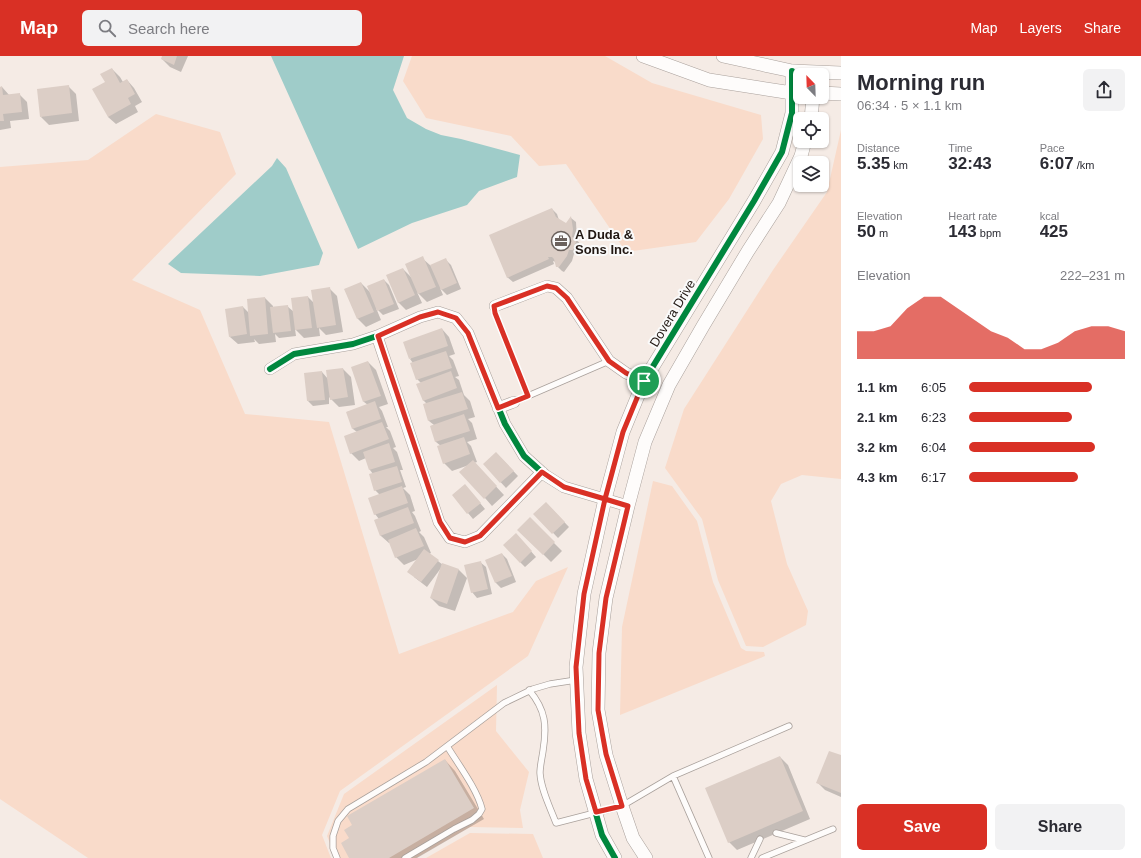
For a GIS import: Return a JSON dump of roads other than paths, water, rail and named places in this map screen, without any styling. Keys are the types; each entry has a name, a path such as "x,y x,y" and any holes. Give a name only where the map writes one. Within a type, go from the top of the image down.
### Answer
{"street":[{"path":"643,56 709,80 793,93"},
{"path":"723,56 792,71"},
{"name":"Dovera Drive","path":"792,71 793,76"},
{"path":"829,73 841,73"},
{"path":"829,93 841,94"},
{"name":"Dovera Drive","path":"615,858 602,835 586,779 580,740 576,667 584,594 605,499 623,432 644,381 750,208 782,152 794,104"},
{"path":"646,858 633,838 622,806 606,754 598,710 599,653 606,598 645,442 668,386 731,278 779,203 801,156 803,148"},
{"path":"494,306 547,286 556,288 567,298 609,361 626,373 644,381"},
{"path":"270,369 294,354 353,344 378,336 420,317 438,312 456,318 468,333 505,424 524,456 542,472 564,487 628,506"},
{"path":"378,336 440,522 450,538 465,542 480,536 542,472"},
{"path":"498,408 514,402"}],"lane":[{"path":"494,306 495,313 528,396"},
{"path":"514,402 609,361"},
{"path":"337,858 333,848 333,836 338,821 348,809 426,762 504,703 529,690 550,684 577,680"},
{"path":"529,690 537,699 545,721 546,730 540,771 546,797 556,823 622,806 673,776 789,726"},
{"path":"405,858 472,820 482,809 473,789 447,746"},
{"path":"673,776 709,858"},
{"path":"762,858 833,829"},
{"path":"776,833 804,840"},
{"path":"751,858 760,839"}],"water":[{"path":"271,56 404,56 393,90 407,118 426,129 441,135 520,155 517,177 479,191 467,205 412,223 358,249"},
{"path":"277,158 286,168 323,253 319,265 260,276 181,273 168,264 272,166"}],"place":[{"name":"A Duda & Sons Inc.","path":"561,241"}]}
